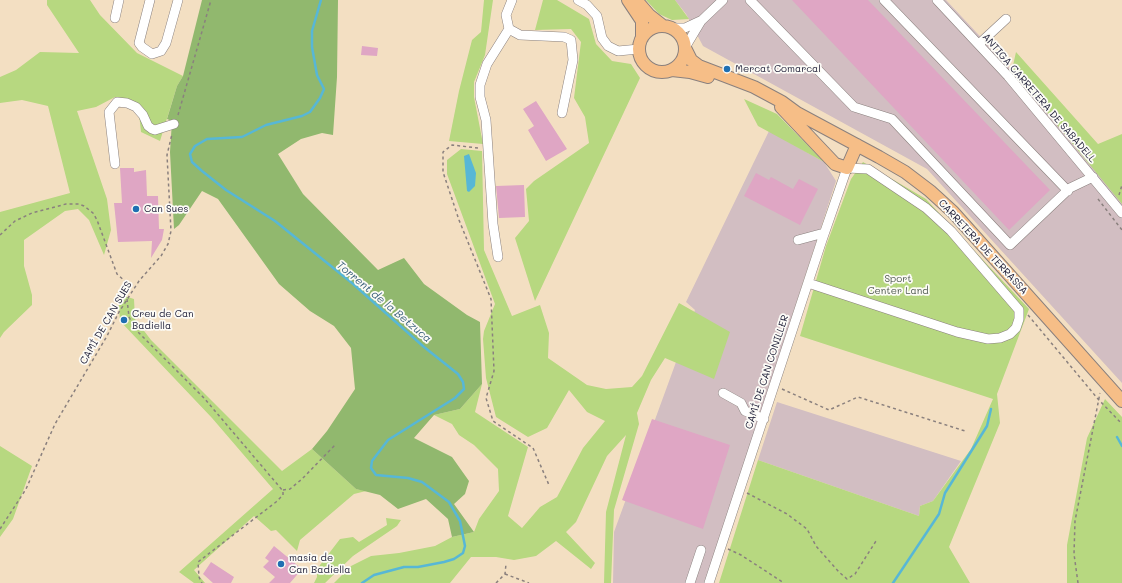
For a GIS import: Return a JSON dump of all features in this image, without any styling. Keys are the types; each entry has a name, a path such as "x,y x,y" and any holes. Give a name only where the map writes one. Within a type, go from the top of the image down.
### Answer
{"main road":[{"path":"628,0 642,21 640,44 642,60 648,67 661,72 672,70 681,63 686,48 680,33 649,15 636,0"},
{"path":"640,44 650,29 668,27"},
{"name":"CARRETERA DE TERRASSA","path":"686,48 691,60 699,66 754,87 782,102 797,113"},
{"name":"CARRETERA DE TERRASSA","path":"672,70 690,72 710,78 744,90 797,113 905,172 942,201 1122,400"},
{"path":"781,107 831,161 847,168 857,145"}],"street":[{"path":"115,18 119,0"},
{"path":"150,0 139,43 152,54 161,51 166,43 178,0"},
{"path":"512,0 506,15 510,29 520,34 564,37 571,40 573,60 562,113"},
{"path":"578,0 587,5 597,16 602,38 608,46 618,51 640,44"},
{"path":"686,48 701,21 723,0"},
{"path":"750,0 854,107 892,119 1010,244 1068,191 1093,177"},
{"path":"884,0 1068,191"},
{"name":"ANTIGA CARRETERA DE SABADELL","path":"937,0 979,44 1039,112 1122,213"},
{"path":"979,44 1006,19"},
{"path":"668,27 685,28 701,21"},
{"path":"498,257 493,224 486,120 480,97 480,85 487,64 510,29"},
{"path":"115,164 109,112 117,102 127,103 136,107 143,115 148,126 152,129 155,130 174,124"},
{"path":"808,283 957,332 988,339 1000,338 1010,334 1016,328 1019,319 1019,310 951,231 926,208 868,169 847,168"},
{"name":"CAMÍ DE CAN CONILLER","path":"709,583 824,233 847,168"},
{"path":"798,240 824,233"},
{"path":"723,393 741,403 745,411 764,419"},
{"path":"701,550 691,580 709,583"}],"path":[{"name":"CAMÍ DE CAN SUES","path":"0,529 26,489 62,412 102,345 118,312 135,286 161,256 170,238 171,222 167,155 174,124 211,0"},
{"path":"487,149 452,145 444,152 443,172 491,299 494,371 486,398 493,421 533,448 549,485"},
{"path":"1096,196 1122,230"},
{"path":"0,235 15,221 32,213 66,204 79,204 93,213 97,220 117,274 127,283 135,286"},
{"path":"127,299 129,317 136,330 204,398 283,490"},
{"path":"1019,310 1030,316 1098,399 1122,424"},
{"path":"1078,583 1074,554 1075,522 1103,379"},
{"path":"775,385 829,410 858,397 964,431"},
{"path":"283,490 290,489 296,484 335,445"},
{"path":"202,583 199,577 198,562 276,502 282,495 283,490"},
{"path":"740,490 787,514 806,529 816,546 847,579 855,574 876,541"},
{"path":"721,546 741,555 784,583"},
{"path":"496,583 505,574 506,564"},
{"path":"505,574 529,583"}],"shaded area":[{"path":"675,0 946,0 1020,79 1122,202 1122,383 927,169 703,46 686,14"},
{"path":"769,131 824,162 836,181 705,583 613,583 614,532 695,310 686,302"},
{"path":"777,402 961,461 933,501 920,506 919,516 758,460"}],"green space":[{"path":"47,0 90,0 100,15 137,53 183,76 177,86 160,141 141,132 138,104 115,97 96,107 77,111 107,199 111,230 104,255 89,220 78,209 65,211 24,240 24,266 32,295 32,305 4,332 0,338 0,212 70,193 48,106 22,100 0,103 0,77 16,70 40,52 79,53 47,5"},
{"path":"202,0 338,0 337,77 333,135 322,133 301,139 278,154 303,194 378,270 404,258 424,284 467,315 480,322 482,384 460,409 434,415 414,438 452,457 469,481 465,494 454,504 474,532 452,537 448,519 426,499 398,509 380,495 356,489 312,449 327,431 355,389 351,348 334,326 310,311 279,284 218,199 202,191 179,225 174,229 170,152 172,121 167,119 177,86 183,76"},
{"path":"484,0 493,0 485,55 474,82 474,97 483,144 449,141 459,91 472,40 481,32"},
{"path":"543,0 557,0 589,19 596,44 612,61 631,64 640,78 535,301 515,238 529,221 526,189 534,181 589,143 585,117 574,98 581,42 571,29 535,30"},
{"path":"646,0 675,0 689,19 672,20 659,14"},
{"path":"1016,52 1098,144 1122,134 1122,204 1012,70"},
{"path":"744,99 777,114 824,162 758,126"},
{"path":"461,149 482,151 484,250 512,316 540,305 549,333 548,358 587,385 606,389 632,387 642,376 679,303 730,332 714,379 665,358 651,380 637,413 639,424 614,510 611,583 604,583 606,512 626,435 607,456 576,522 566,532 595,563 591,569 556,541 536,556 514,560 496,557 471,557 450,583 334,583 351,566 371,556 399,553 435,546 452,537 474,532 479,519 499,491 498,469 474,445 459,435 452,424 434,415 460,409 482,384 475,412 528,447 508,516 522,528 540,507 557,497 583,448 605,421 587,412 569,390 547,428 528,437 496,417 486,378 483,339 484,331 495,304 447,174 447,160"},
{"name":"Sport Center Land","path":"863,162 926,199 1029,309 997,394 1000,423 949,547 970,583 719,583 758,460 919,516 920,506 933,501 971,449 993,399 800,336 826,246 851,179"},
{"path":"118,294 134,299 135,319 151,340 282,471 312,449 356,489 366,491 354,494 300,540 297,551 276,530 271,531 254,516 194,570 205,583 194,583 179,572 273,489 212,418 120,321"},
{"path":"1105,399 1122,417 1122,583 1067,583 1067,545 1087,438"},
{"path":"0,446 32,466 13,519 0,537"},
{"path":"386,518 401,520 397,526 353,556 325,583 314,583 317,577 317,569 340,539 353,537 359,542 387,525"}],"water":[{"path":"469,154 476,173 475,186 469,192 467,191 464,156"}],"building":[{"path":"792,0 868,0 1050,190 1009,230"},
{"path":"362,46 378,48 377,56 361,55"},
{"path":"536,101 567,149 546,161 528,130 534,126 523,109"},
{"name":"Can Sues","path":"120,168 134,168 134,172 146,170 147,196 158,196 159,229 164,229 162,240 151,258 152,241 118,242 114,203 122,203"},
{"path":"756,173 769,180 771,177 793,189 799,179 818,189 800,225 744,196"},
{"path":"524,185 525,217 499,218 496,186"},
{"path":"652,419 730,445 703,529 622,500"},
{"name":"masia de Can Badiella","path":"274,546 302,569 290,583 269,583 275,577 263,567 269,561 265,558"},
{"path":"211,562 234,577 231,583 213,583 203,574"}],"waterway":[{"name":"Torrent de la Betzuca","path":"321,0 312,31 312,47 317,75 324,89 320,98 310,112 302,116 266,125 242,137 207,139 195,146 190,154 192,162 202,171 226,190 275,221 352,283 424,347 458,374 463,382 464,389 455,398 388,440 372,461 371,468 376,475 408,478 422,482 449,502 460,521 465,546 463,553 454,559 444,562 418,567 404,567 374,575 362,583"},
{"path":"893,583 939,514 945,493 987,426 991,409"},
{"path":"1117,437 1122,446"}],"place":[{"name":"Mercat Comarcal","path":"727,69"},
{"name":"Can Sues","path":"136,209"},
{"name":"Creu de Can Badiella","path":"124,320"},
{"name":"masia de Can Badiella","path":"281,564"}]}
